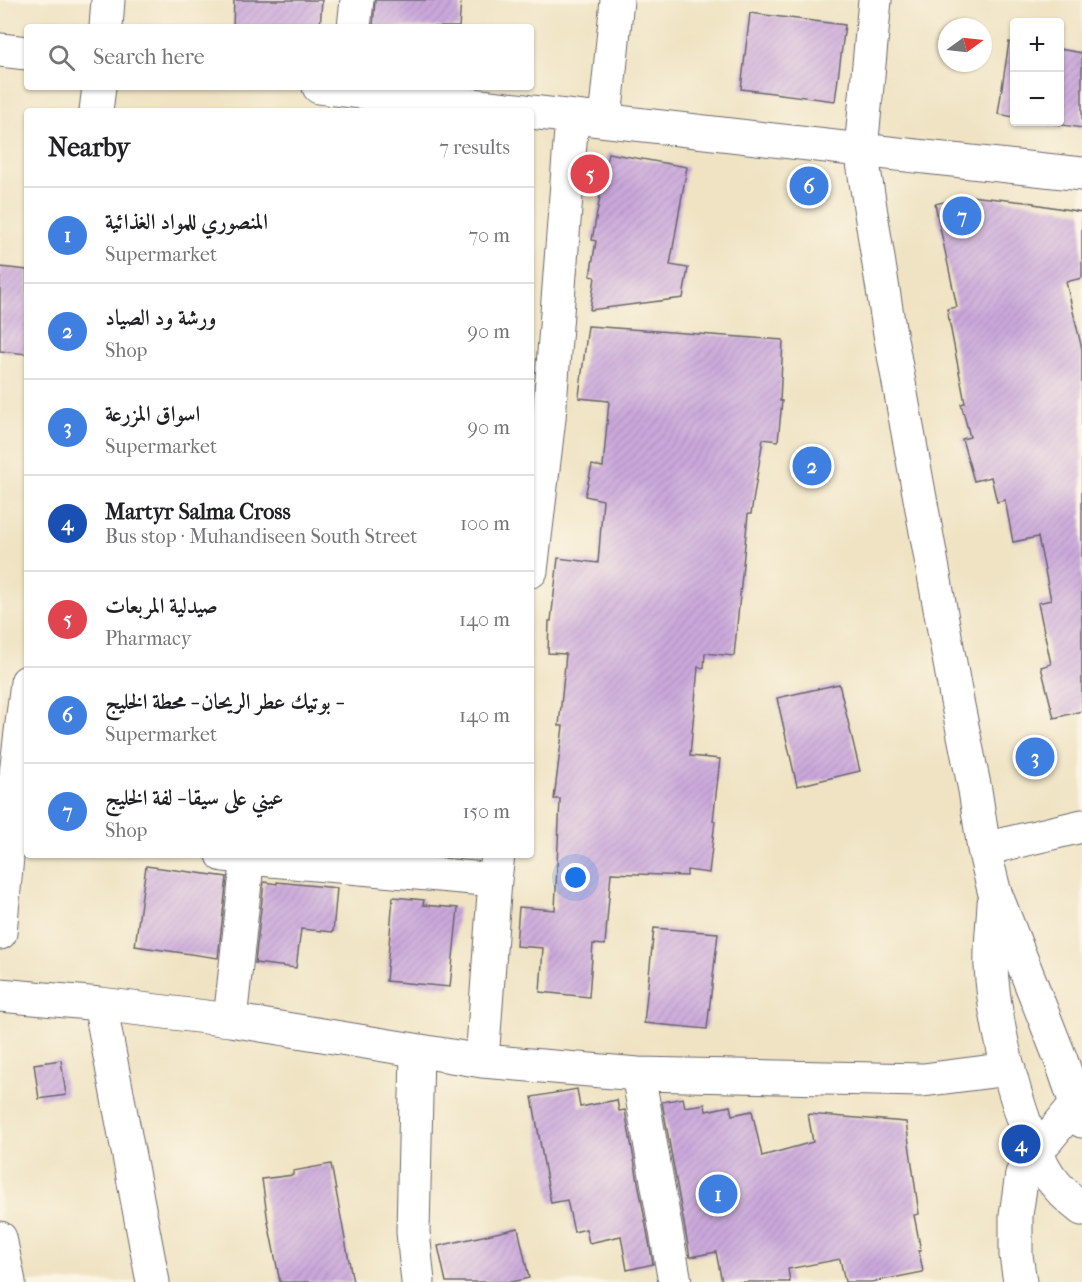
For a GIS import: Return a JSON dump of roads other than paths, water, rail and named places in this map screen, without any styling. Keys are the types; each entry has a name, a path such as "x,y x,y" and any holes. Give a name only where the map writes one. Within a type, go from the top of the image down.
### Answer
{"main road":[{"path":"105,24 108,0"},
{"path":"354,24 357,0"},
{"path":"605,120 617,0"},
{"path":"875,0 861,150 889,328 984,849 994,890 1080,1108 1036,1153 1022,1174 1016,1215 1016,1255 1020,1282"},
{"path":"0,50 24,53"},
{"path":"96,108 99,90"},
{"path":"339,94 492,108"},
{"path":"534,112 1082,174"},
{"path":"534,546 549,418 572,117"},
{"path":"0,933 24,711"},
{"path":"984,849 1082,826"},
{"path":"230,1020 239,858"},
{"path":"282,858 496,868 482,1061"},
{"path":"994,890 991,966 997,1015 1021,1113 1036,1153 1049,1177 1068,1198 1082,1209"},
{"path":"0,995 100,1004 230,1020 482,1061 638,1074 923,1080 1009,1069"},
{"path":"100,1004 153,1282"},
{"path":"417,1051 413,1232 418,1282"},
{"path":"638,1074 675,1282"},
{"path":"0,1239 6,1279"}],"place":[{"name":"صيدلية المربعات","path":"590,174"},
{"name":"بوتيك عطر الريحان - محطة الخليج -","path":"809,186"},
{"name":"عيني على سيقا - لفة الخليج","path":"962,216"},
{"name":"ورشة ود الصياد","path":"812,466"},
{"name":"اسواق المزرعة","path":"1035,757"},
{"name":"Martyr Salma Cross","path":"1021,1144"},
{"name":"المنصوري للمواد الغذائية","path":"718,1194"}]}
